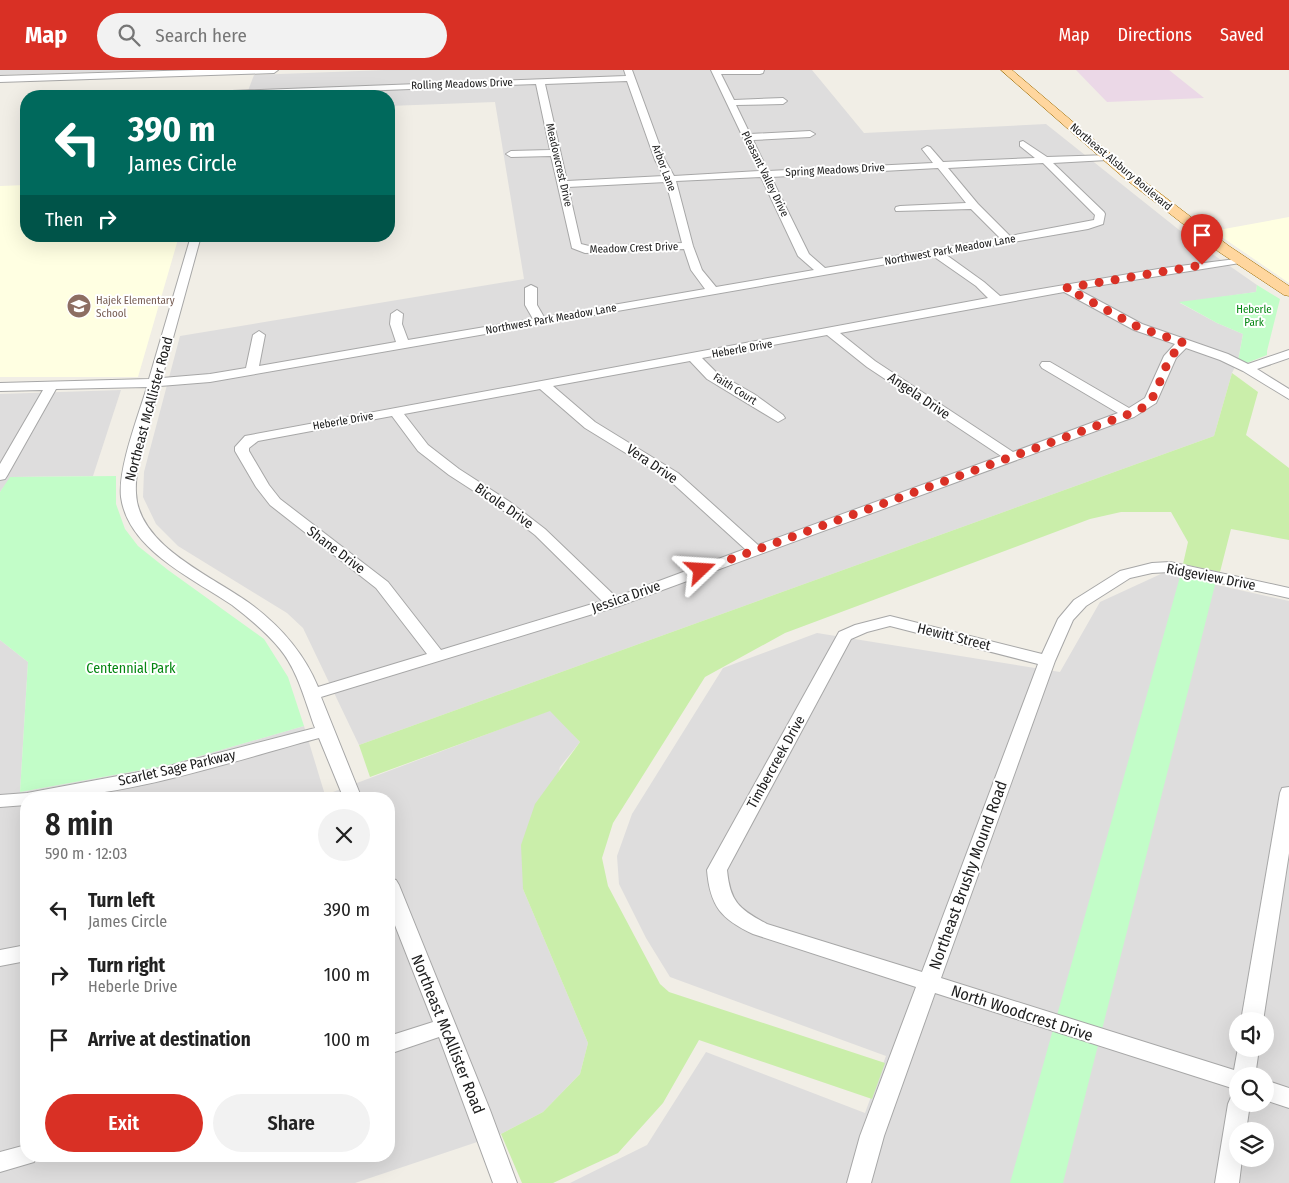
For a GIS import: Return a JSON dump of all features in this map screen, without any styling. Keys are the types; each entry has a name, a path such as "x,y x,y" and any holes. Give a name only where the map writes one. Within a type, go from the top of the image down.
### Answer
{"main road":[{"name":"Northeast Alsbury Boulevard","path":"1006,70 1172,210 1240,260 1289,292"}],"street":[{"path":"0,79 274,70"},
{"path":"236,90 241,71"},
{"path":"715,71 760,71"},
{"name":"Pleasant Valley Drive","path":"715,71 804,256 823,272"},
{"name":"Rolling Meadows Drive","path":"344,90 540,81 629,74"},
{"name":"Arbor Lane","path":"629,74 660,160 670,178 688,246 697,270 713,291"},
{"name":"Meadowcrest Drive","path":"540,81 576,246 580,248"},
{"path":"730,103 783,101"},
{"path":"747,137 810,134"},
{"path":"1023,144 1045,160"},
{"path":"927,148 974,206 1008,240"},
{"path":"511,154 556,153"},
{"name":"Spring Meadows Drive","path":"564,184 1107,157"},
{"name":"Northwest Park Meadow Lane","path":"0,387 155,383 210,378 1088,226 1099,222 1100,214 1045,160"},
{"path":"900,209 974,206"},
{"name":"Northeast McAllister Road","path":"194,242 132,463 128,482 129,502 137,521 149,539 165,554 239,604 271,630 293,654 312,694 350,792"},
{"name":"Meadow Crest Drive","path":"580,248 593,250 688,246"},
{"path":"936,252 980,284 997,300"},
{"name":"Heberle Drive","path":"245,443 258,437 997,300 1240,260"},
{"path":"531,288 531,305 540,321"},
{"path":"1066,288 1138,327 1224,357 1247,368 1289,395"},
{"path":"397,314 396,324 403,345"},
{"name":"Angela Drive","path":"831,332 871,364 1011,457"},
{"path":"252,370 259,335"},
{"name":"Jessica Drive","path":"312,694 612,603 1129,414 1151,400 1170,356 1184,343"},
{"path":"1247,368 1289,354"},
{"name":"Faith Court","path":"694,357 712,376 749,396 778,418"},
{"path":"1046,365 1129,414"},
{"name":"Vera Drive","path":"544,385 590,425 673,476 755,550"},
{"path":"0,476 51,387"},
{"name":"Bicole Drive","path":"396,412 423,448 454,472 506,504 540,532 612,603"},
{"name":"Shane Drive","path":"245,443 242,451 275,502 382,585 437,656"},
{"name":"Ridgeview Drive","path":"1106,586 1125,574 1152,568 1170,567 1289,592"},
{"name":"Northeast Brushy Mound Road","path":"859,1183 872,1136 1047,660 1066,619 1080,603 1106,586"},
{"name":"Hewitt Street","path":"861,628 890,622 908,624 1047,660"},
{"name":"Timbercreek Drive","path":"726,907 718,889 717,870 845,636 861,628"},
{"name":"Scarlet Sage Parkway","path":"64,792 160,774 325,731"},
{"path":"1253,1012 1289,793"},
{"name":"Scarlet Sage Parkway","path":"0,802 20,800"},
{"name":"Northeast McAllister Road","path":"395,900 444,1027 479,1110 505,1183"},
{"name":"North Woodcrest Drive","path":"726,907 739,918 760,929 1229,1078"},
{"path":"0,958 20,954"},
{"path":"395,1043 444,1027"},
{"path":"1274,1093 1289,1098"},
{"path":"1227,1183 1238,1112"},
{"path":"0,1162 20,1157"}],"shaded area":[{"path":"0,70 165,70 0,75"},
{"path":"385,70 812,70 864,133 1046,124 1188,237 1257,285 1256,292 1180,303 1217,323 1243,334 1238,361 1232,373 1214,436 359,745 303,628 287,613 178,546 156,524 143,497 144,472 180,336 524,279 495,102 395,106 395,90 248,90 254,75"},
{"path":"1076,70 1169,70 1204,98 1107,102"},
{"name":"Hajek Elementary School","path":"20,185 20,242 177,242 138,377 0,377 0,186"},
{"path":"1289,217 1289,283 1213,231"},
{"path":"121,390 93,476 11,477 0,492 0,394"},
{"path":"1163,573 1289,601 1289,1183 570,1183 647,1145 706,1052 865,1113 886,1056 670,977 646,938 619,884 617,856 632,814 723,668 817,633 1060,672 1100,602"},
{"path":"0,640 28,662 20,792 20,1162 395,1162 395,792 333,792 551,710 580,742 560,767 523,889 588,1043 580,1074 543,1112 501,1134 355,1183 0,1183"},
{"path":"304,726 324,792 20,792 169,765"}],"green space":[{"name":"Heberle Park","path":"1257,285 1280,299 1267,355 1247,363 1238,361 1243,334 1217,323 1179,302 1256,292"},
{"path":"1232,373 1258,392 1246,435 1289,468 1289,540 1231,529 1220,572 1183,564 1188,542 1171,512 1121,512 1090,519 785,633 705,677 613,823 602,858 608,886 660,984 669,992 885,1063 872,1099 699,1040 663,1103 618,1153 553,1183 522,1183 501,1134 543,1112 580,1074 588,1043 523,889 521,845 535,804 580,742 550,711 370,777 359,745 1214,436"},
{"name":"Centennial Park","path":"116,476 116,504 125,529 138,546 168,570 264,639 288,677 304,726 169,765 20,792 28,662 0,640 0,492 10,477"},
{"path":"1181,573 1216,581 1063,1183 1010,1183"}],"place":[{"name":"Hajek Elementary School","path":"79,306"}],"route":[{"path":"701,570 1140,409 1151,400 1170,356 1184,343 1138,327 1066,288 1202,265"}]}
